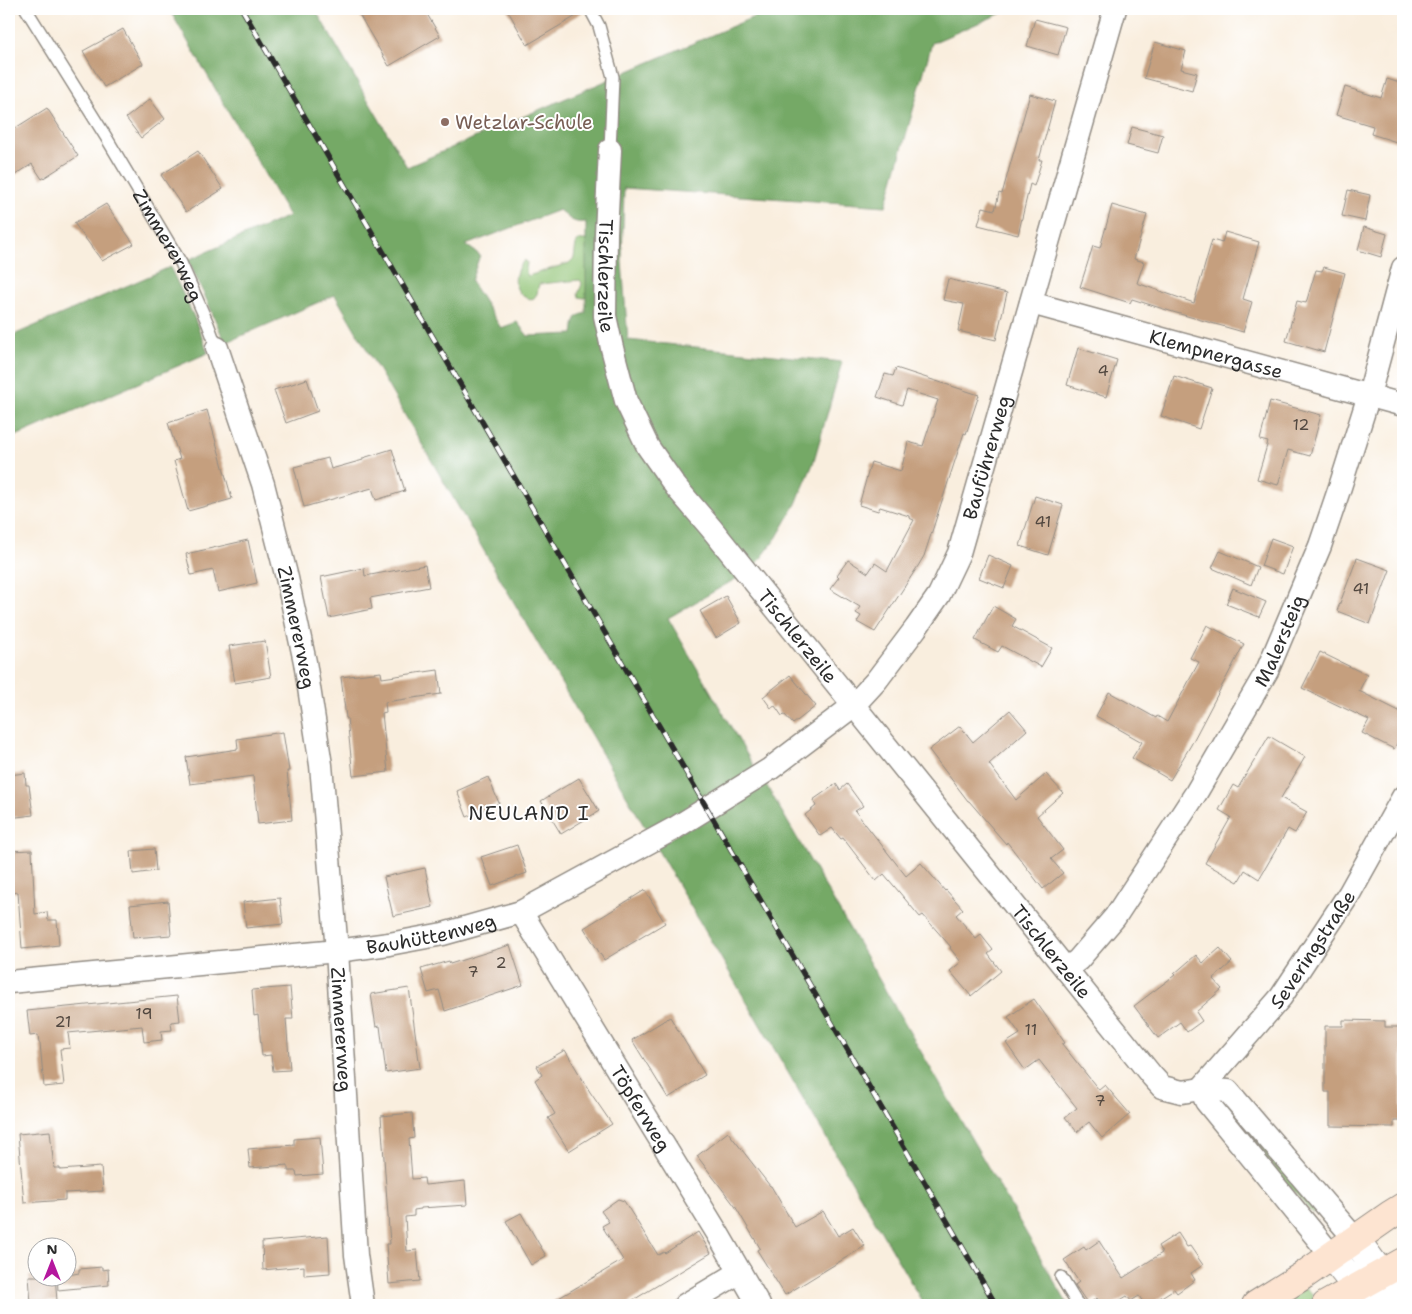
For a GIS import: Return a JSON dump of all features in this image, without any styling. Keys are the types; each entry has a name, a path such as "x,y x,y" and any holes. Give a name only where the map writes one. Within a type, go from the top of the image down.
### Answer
{"main road":[{"path":"1256,1305 1304,1275 1403,1207"},
{"path":"1326,1305 1364,1296 1392,1268"}],"street":[{"name":"Bauführerweg","path":"707,808 770,769 853,706 876,681 939,595 958,553 1115,9"},
{"name":"Tischlerzeile","path":"610,150 606,233 606,316 626,401 648,447 676,487 1152,1076 1162,1087 1182,1092 1201,1089 1228,1091 1355,1239"},
{"name":"Malersteig","path":"1066,969 1078,960 1115,917 1196,793 1267,671 1320,546 1369,395 1403,268"},
{"name":"Klempnergasse","path":"1031,304 1403,405"},
{"name":"Zimmererweg","path":"216,348 263,484 287,578 305,662 321,765 337,951 356,1255 363,1305"},
{"name":"Severingstraße","path":"1201,1089 1281,997 1350,894 1403,797"},
{"name":"Bauhüttenweg","path":"9,982 337,951 443,934 521,912 707,808"},
{"name":"Töpferweg","path":"521,912 759,1305"},
{"path":"1201,1089 1206,1101 1364,1296"},
{"path":"1355,1239 1392,1268 1403,1304"},
{"path":"685,1305 740,1272"}],"lane":[{"name":"Zimmererweg","path":"26,9 106,137 181,263 208,324 216,348"},
{"name":"Tischlerzeile","path":"590,9 599,26 613,77 610,150"},
{"path":"1061,1277 1078,1305"}],"green space":[{"path":"169,9 315,9 407,167 772,9 1011,9 932,43 886,206 624,188 622,262 628,340 842,362 813,464 796,504 777,537 753,569 668,618 756,770 647,831 335,295 225,343 188,260 289,216","holes":["559,210 574,221 586,222 586,313 577,318 573,334 528,336 517,322 501,328 471,281 480,255 466,245"]},
{"path":"579,240 588,240 588,297 579,297 578,294 582,284 580,280 539,284 537,294 533,299 526,298 521,294 517,289 515,277 520,265 525,260 527,262 526,272 528,276 569,263 574,258 576,244"},
{"path":"170,267 194,317 208,353 9,439 9,337"},
{"path":"764,781 1068,1305 924,1305 656,847"},
{"path":"1217,1092 1318,1207 1312,1213 1214,1097"},
{"path":"1305,1287 1315,1298 1303,1305 1276,1305"}],"building":[{"path":"356,9 424,9 440,36 389,66"},
{"path":"507,9 583,9 583,12 527,45"},
{"path":"1035,19 1066,27 1058,55 1027,46"},
{"path":"123,29 143,64 104,87 83,51"},
{"path":"1155,42 1186,51 1181,69 1197,73 1192,91 1144,78"},
{"path":"1387,79 1403,84 1403,144 1371,134 1373,126 1336,115 1345,87 1381,98"},
{"path":"1030,94 1055,101 1039,160 1042,160 1034,186 1030,184 1018,235 978,225 983,207 995,210 999,193 1002,194"},
{"path":"150,99 165,119 141,138 126,118"},
{"path":"47,108 78,156 42,179 32,164 9,179 9,132"},
{"path":"1132,127 1163,135 1158,153 1127,145"},
{"path":"198,151 223,189 186,212 161,175"},
{"path":"1348,190 1370,195 1365,221 1342,216"},
{"path":"106,204 134,244 102,261 74,223"},
{"path":"1112,205 1147,215 1134,259 1144,262 1137,283 1194,303 1212,240 1222,243 1225,232 1259,242 1243,299 1252,302 1243,332 1132,299 1130,303 1080,287 1093,246 1100,248"},
{"path":"1364,227 1387,234 1381,257 1358,250"},
{"path":"1324,267 1345,273 1324,352 1286,341 1297,301 1306,303 1316,270 1322,271"},
{"path":"948,279 1007,293 996,340 958,331 964,304 943,300"},
{"path":"1078,348 1117,360 1106,397 1067,385"},
{"path":"896,368 979,395 966,434 964,433 924,556 875,632 857,622 861,616 856,613 860,607 830,589 848,560 868,573 875,563 887,571 914,520 909,518 909,516 880,507 878,511 859,505 871,462 901,471 908,442 923,446 938,400 907,390 902,405 877,397 885,374 893,376"},
{"path":"1174,376 1212,388 1199,429 1161,416"},
{"path":"307,379 318,411 286,423 274,390"},
{"path":"1270,401 1321,415 1310,456 1288,450 1278,485 1257,479 1268,442 1260,440"},
{"path":"207,410 232,499 188,511 174,461 180,459 168,423"},
{"path":"392,449 405,491 376,500 372,488 304,507 294,467 328,458 331,469"},
{"path":"1035,496 1063,505 1048,555 1020,546"},
{"path":"1271,538 1293,546 1283,574 1261,566"},
{"path":"248,540 257,583 218,592 213,570 191,575 186,554"},
{"path":"1220,551 1258,567 1251,585 1212,568"},
{"path":"988,555 1013,566 1004,588 979,578"},
{"path":"1357,558 1390,570 1370,624 1337,611"},
{"path":"425,565 429,587 370,598 372,609 329,618 321,577 364,568 365,576"},
{"path":"1233,588 1266,602 1259,617 1226,604"},
{"path":"726,596 741,623 716,638 700,611"},
{"path":"993,606 1016,619 1012,626 1052,648 1041,667 1002,646 998,652 975,640"},
{"path":"1207,625 1244,644 1191,745 1170,780 1132,758 1142,742 1096,716 1109,692 1156,718 1157,716 1167,722 1199,662 1190,658"},
{"path":"265,641 271,677 235,683 229,646"},
{"path":"1320,652 1367,675 1359,691 1403,713 1403,732 1394,749 1362,733 1369,720 1302,688"},
{"path":"438,670 441,694 385,702 386,712 382,713 388,772 353,776 341,677 381,672 382,678"},
{"path":"790,675 816,706 793,724 785,715 782,716 775,706 771,708 763,697"},
{"path":"1010,710 1027,730 989,764 1016,800 1046,774 1063,793 1037,816 1063,850 1051,859 1063,873 1043,889 1007,842 1006,844 968,801 929,750 960,726 973,742"},
{"path":"283,732 289,771 287,771 292,820 258,824 253,776 190,784 186,757 238,749 237,739"},
{"path":"1269,736 1305,757 1281,798 1307,812 1295,833 1288,829 1259,879 1245,870 1238,882 1205,863 1231,817 1219,810 1233,785 1238,788"},
{"path":"25,773 26,785 29,785 33,815 9,818 9,775"},
{"path":"488,777 499,803 467,817 457,791"},
{"path":"579,778 599,811 561,834 541,801"},
{"path":"836,784 840,790 847,784 863,806 855,811 906,876 921,863 963,909 956,915 976,939 981,935 993,950 988,954 1001,971 971,996 950,971 961,962 951,947 923,915 920,917 884,874 876,881 843,838 841,839 832,828 820,836 805,815 816,806 813,800"},
{"path":"517,845 527,873 492,886 481,857"},
{"path":"154,849 156,871 133,874 131,851"},
{"path":"32,850 35,914 47,912 48,920 57,920 59,945 22,949 18,892 11,893 9,851"},
{"path":"425,868 433,907 393,916 384,877"},
{"path":"645,890 665,923 604,960 584,928"},
{"path":"280,898 283,924 246,928 243,902"},
{"path":"168,901 171,935 133,938 130,905"},
{"path":"510,945 523,985 445,1011 439,990 428,993 421,969 449,961 450,964"},
{"path":"1220,948 1232,962 1213,979 1222,989 1196,1012 1202,1021 1187,1032 1180,1022 1158,1038 1134,1006 1175,975 1196,955 1203,963"},
{"path":"290,987 293,1019 286,1019 290,1070 273,1071 271,1055 262,1056 258,1015 254,1016 252,990"},
{"path":"409,988 420,1068 386,1073 380,1026 376,1027 371,994"},
{"path":"177,996 180,1021 171,1022 172,1030 161,1031 162,1040 144,1042 142,1026 68,1033 70,1048 60,1049 64,1085 44,1087 40,1043 38,1035 30,1036 27,1011"},
{"path":"1034,999 1065,1043 1062,1044 1099,1090 1105,1085 1130,1114 1102,1138 1089,1122 1077,1132 1065,1117 1077,1108 1039,1060 1025,1070 1006,1043 1020,1034 1008,1017"},
{"path":"670,1017 705,1075 668,1098 632,1040"},
{"path":"1343,1020 1385,1021 1385,1027 1402,1027 1401,1121 1394,1121 1394,1127 1330,1126 1330,1092 1325,1092 1325,1026 1343,1026"},
{"path":"565,1050 612,1124 569,1151 548,1118 555,1114 535,1080 542,1075 537,1066"},
{"path":"412,1113 414,1138 409,1139 412,1179 424,1178 425,1185 465,1181 467,1205 421,1208 414,1210 414,1216 405,1217 407,1251 417,1250 420,1281 389,1284 386,1244 390,1244 381,1116"},
{"path":"50,1131 54,1168 60,1168 60,1170 101,1167 103,1191 65,1193 65,1200 24,1203 18,1134"},
{"path":"728,1132 771,1186 795,1227 823,1211 838,1236 853,1227 865,1246 785,1295 757,1250 760,1248 735,1206 697,1156"},
{"path":"320,1137 323,1174 297,1176 296,1171 288,1171 288,1165 250,1168 248,1149 294,1145 294,1139"},
{"path":"618,1199 624,1201 658,1255 665,1253 698,1232 711,1253 625,1305 547,1305 623,1260 602,1226 609,1222 601,1211"},
{"path":"521,1213 546,1256 531,1265 506,1221"},
{"path":"1178,1233 1187,1247 1190,1246 1203,1265 1191,1273 1195,1280 1177,1293 1174,1289 1149,1305 1145,1305 1139,1296 1131,1301 1127,1296 1112,1305 1102,1305 1097,1298 1088,1304 1075,1285 1079,1282 1064,1260 1084,1247 1086,1250 1099,1241 1123,1278 1162,1253 1158,1246"},
{"path":"328,1236 330,1273 304,1275 304,1266 263,1270 262,1242"},
{"path":"102,1267 102,1270 108,1269 109,1285 58,1290 58,1286 78,1286 79,1269"},
{"path":"30,1286 56,1286 57,1301 31,1303"}],"railway":[{"path":"242,9 996,1305"}],"place":[{"name":"Wetzlar-Schule","path":"445,122"}],"district":[{"name":"NEULAND I","path":"529,813"}]}
